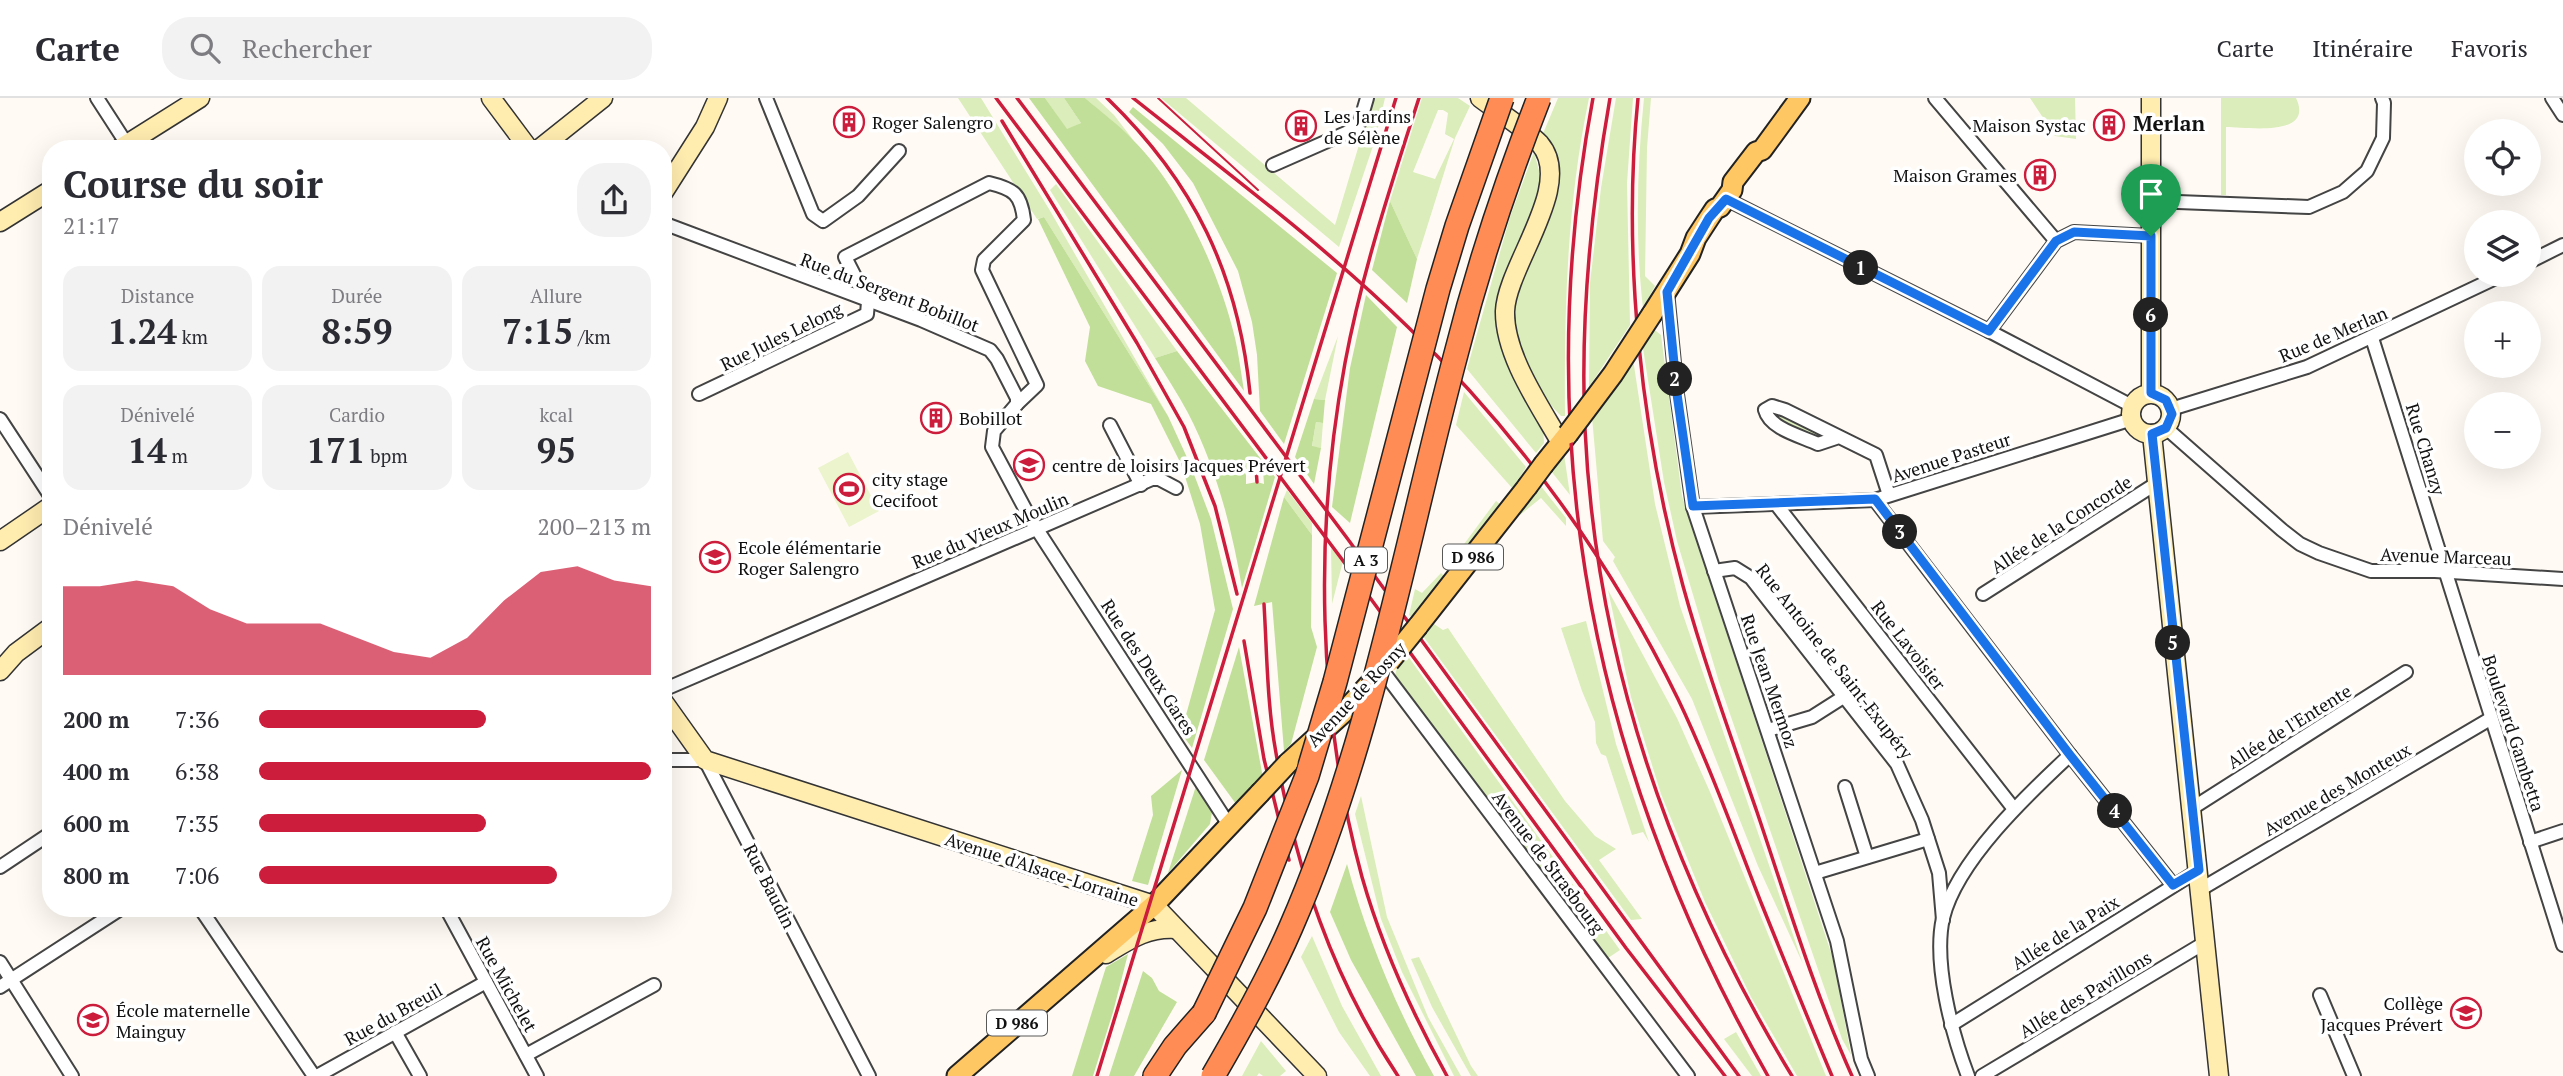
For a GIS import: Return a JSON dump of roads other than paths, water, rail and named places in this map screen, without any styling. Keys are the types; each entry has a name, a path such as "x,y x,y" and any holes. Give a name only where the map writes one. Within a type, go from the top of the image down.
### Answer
{"highway":[{"name":"A 3","path":"1174,1076 1194,1042 1204,1013 1255,908 1307,776 1335,682 1438,289 1502,98"},
{"name":"A 3","path":"1213,1076 1237,1036 1291,929 1336,807 1363,720 1474,288 1504,190 1539,98"},
{"path":"1155,1076 1175,1046 1204,1013"}],"main road":[{"name":"Avenue de Rosny","path":"957,1076 1154,905 1289,763 1342,714 1385,666 1565,439 1613,374 1667,292 1715,209 1739,187 1800,98"}],"street":[{"path":"97,98 121,140"},
{"path":"136,140 200,98"},
{"path":"491,98 522,140"},
{"path":"550,140 603,98"},
{"path":"672,179 705,127 718,98"},
{"path":"766,98 813,214 823,221 858,196 899,151"},
{"path":"1273,164 1348,132 1360,121 1367,98"},
{"path":"1480,98 1541,145 1548,163 1549,186 1542,214 1508,289 1505,313 1508,335 1518,362 1565,439"},
{"path":"1935,98 2056,241"},
{"path":"2151,98 2151,393"},
{"path":"2152,201 2309,207 2343,192 2367,172 2383,138 2382,98"},
{"path":"2552,98 2563,115"},
{"path":"868,302 845,257 989,183 1008,188 1022,202 1024,219 984,260 982,270 1037,385 993,431 992,447 1037,529"},
{"path":"0,222 42,196"},
{"path":"1726,198 1989,331 2132,412 2139,430 2159,431"},
{"name":"Rue du Sergent Bobillot","path":"672,226 921,320 990,350 1017,398 1017,404"},
{"path":"1989,331 2056,241 2074,232 2151,236"},
{"path":"2541,256 2563,245"},
{"name":"Rue de Merlan","path":"2171,409 2307,367 2477,287"},
{"name":"Rue Jean Mermoz","path":"1667,292 1677,394 1693,506 1837,941 1861,1059 1868,1076"},
{"name":"Rue Jules Lelong","path":"699,394 867,314 868,302"},
{"name":"Rue Chanzy","path":"2372,338 2445,572"},
{"path":"2132,412 2140,397 2151,393 2162,396 2171,409 2171,419 2159,431 2157,483 2219,1076"},
{"path":"1839,437 1818,444 1775,425 1766,417 1765,410 1772,406 1785,410 1876,455 1889,495"},
{"name":"Avenue Pasteur","path":"1693,506 1875,499 2132,412"},
{"path":"0,419 42,484"},
{"path":"1110,425 1141,485"},
{"name":"Avenue Marceau","path":"2159,431 2300,544 2341,561 2371,571 2563,579"},
{"name":"Rue du Vieux Moulin","path":"672,686 1152,479 1159,479 1175,488"},
{"name":"Allée de la Concorde","path":"1983,594 2157,483"},
{"path":"1875,499 2173,885"},
{"name":"Rue Lavoisier","path":"1776,504 2014,809"},
{"path":"0,541 42,512"},
{"name":"Rue des Deux Gares","path":"1037,529 1229,825"},
{"name":"Rue Antoine de Saint-Exupéry","path":"1714,571 1735,568 1751,578 1897,764 1922,820 1939,873 1944,986 1951,1025 1968,1076"},
{"name":"Boulevard Gambetta","path":"2445,572 2563,945"},
{"path":"0,671 16,653 42,634"},
{"name":"Avenue de Strasbourg","path":"1385,666 1688,1076"},
{"name":"Allée de l'Entente","path":"2191,809 2406,672"},
{"path":"1768,730 1812,717 1845,696"},
{"name":"Rue Baudin","path":"672,714 705,760 869,1076"},
{"name":"Avenue des Monteux","path":"2201,889 2490,719"},
{"path":"1943,920 1960,876 2014,809 2070,755"},
{"path":"672,760 705,760"},
{"name":"Avenue d'Alsace-Lorraine","path":"705,760 1154,905 1317,1076"},
{"path":"1845,788 1867,857"},
{"path":"2530,842 2563,831"},
{"path":"0,867 42,839"},
{"path":"1815,873 1928,839"},
{"name":"Allée de la Paix","path":"1951,1025 2199,870"},
{"path":"1939,873 1948,877 1960,876"},
{"path":"6,984 108,917"},
{"path":"206,917 316,1076"},
{"name":"Rue Michelet","path":"451,917 537,1076"},
{"path":"1078,970 1137,936 1159,928 1176,929"},
{"name":"Allée des Pavillons","path":"1982,1076 2206,942"},
{"path":"0,962 6,984 72,1076"},
{"name":"Rue du Breuil","path":"316,1076 486,982"},
{"path":"526,1055 654,985"},
{"path":"2320,995 2354,1076"},
{"path":"395,1032 419,1076"}],"tram line":[{"path":"1158,98 1258,190"}],"railway":[{"path":"996,98 1341,558 1626,948 1725,1076"},
{"path":"1017,98 1347,538 1739,1076"},
{"path":"1107,98 1138,130 1164,163 1207,232 1235,308 1250,393"},
{"path":"1133,98 1376,296 1487,410 1559,501 1623,598 1652,648 1690,724 1832,1076"},
{"path":"1097,1076 1396,98"},
{"path":"1419,98 1369,262 1345,363 1328,491 1325,621 1336,751 1362,877 1399,979 1447,1076"},
{"path":"1593,98 1575,227 1568,355 1574,480 1591,603 1619,724 1658,843 1708,960 1768,1076"},
{"path":"1610,98 1592,221 1584,346 1585,429 1592,516 1605,601 1624,684 1648,766 1677,846 1749,1001 1792,1076"},
{"path":"1638,98 1632,220 1634,282 1646,406 1668,527 1691,614 1718,699 1813,979 1852,1076"},
{"path":"1002,121 1137,343 1184,427 1215,506 1237,594"},
{"path":"1256,468 1257,482"},
{"path":"1264,604 1273,735 1294,838 1306,880 1336,961 1354,1000 1398,1076"},
{"path":"1244,641 1264,759 1289,860"}],"place":[{"name":"Roger Salengro","path":"849,122"},
{"name":"Maison Systac","path":"2109,125"},
{"name":"Les Jardins de Sélène","path":"1301,126"},
{"name":"Maison Grames","path":"2040,175"},
{"name":"Bobillot","path":"936,418"},
{"name":"centre de loisirs Jacques Prévert","path":"1029,465"},
{"name":"city stage Cecifoot","path":"849,489"},
{"name":"Ecole élémentarie Roger Salengro","path":"715,557"},
{"name":"Collège Jacques Prévert","path":"2466,1013"},
{"name":"École maternelle Mainguy","path":"93,1020"}],"district":[{"name":"Merlan","path":"2169,123"}]}
